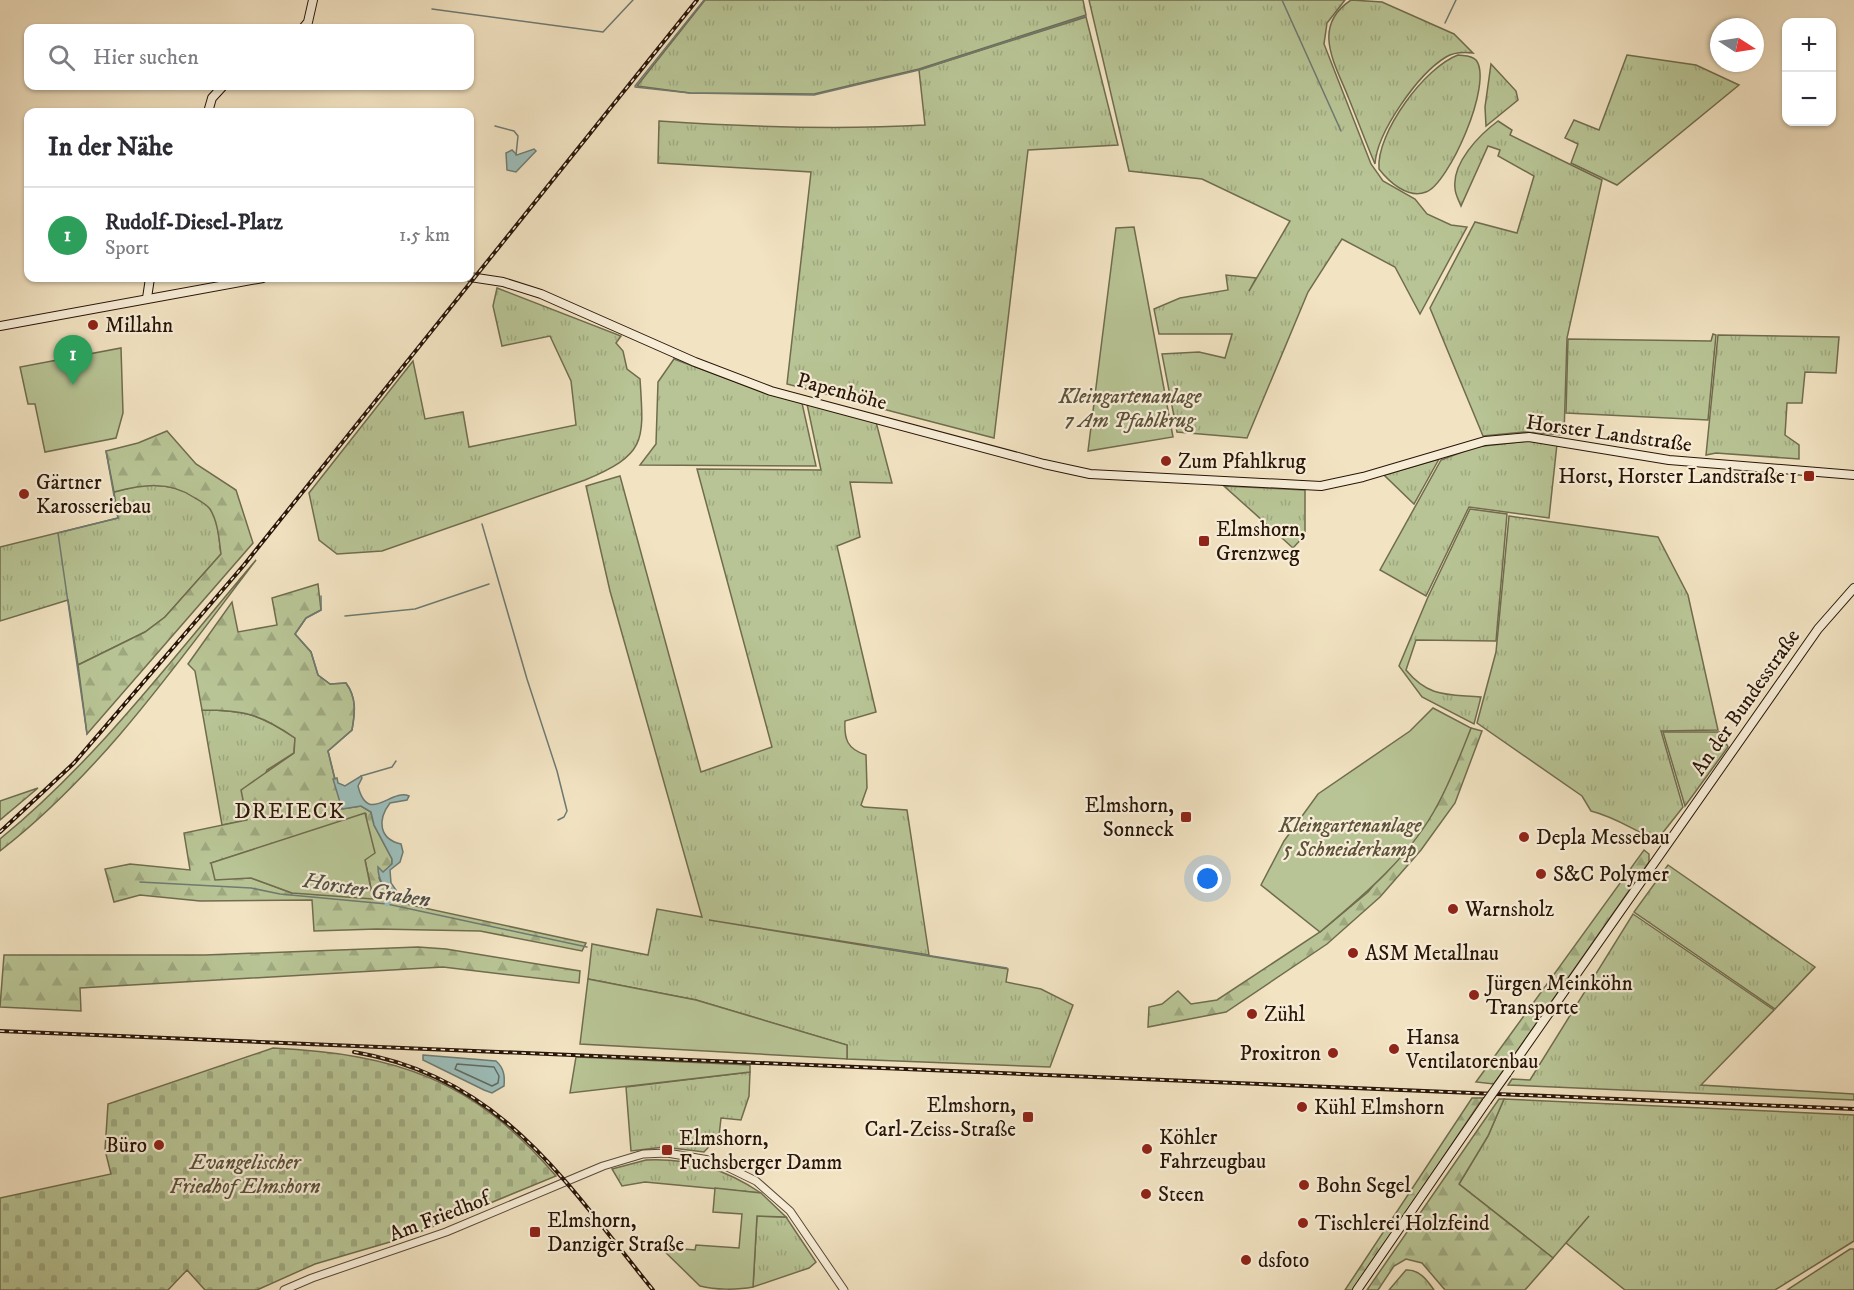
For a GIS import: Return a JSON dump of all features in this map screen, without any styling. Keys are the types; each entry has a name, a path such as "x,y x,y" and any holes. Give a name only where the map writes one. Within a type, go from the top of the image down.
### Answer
{"main road":[{"path":"306,24 313,0"},
{"path":"209,108 212,98 219,90"},
{"name":"Papenhöhe","path":"474,278 503,282 533,291 695,362 798,398 1061,468 1134,477 1221,479"},
{"path":"147,298 149,282"},
{"path":"0,326 239,282"},
{"name":"Horster Landstraße","path":"1221,479 1295,487 1334,485 1485,441 1529,437 1669,460 1854,475"},
{"name":"An der Bundesstraße","path":"1358,1290 1487,1101 1818,629 1854,588"}],"street":[{"name":"Am Friedhof","path":"284,1290 312,1278 447,1232 603,1166 643,1154 675,1154 715,1161 740,1171 777,1197 790,1211 844,1290"}],"green space":[{"path":"705,0 1083,0 1086,15 919,69 814,94 690,93 637,86"},
{"path":"1089,0 1345,0 1327,23 1324,44 1371,164 1383,181 1415,199 1427,214 1451,225 1467,227 1420,314 1395,267 1342,239 1308,292 1247,438 1177,432 1162,354 1199,352 1225,358 1232,334 1159,334 1154,309 1180,298 1228,290 1226,275 1256,278 1249,291 1290,221 1202,179 1129,171"},
{"path":"1351,0 1382,2 1454,34 1473,53 1449,55 1423,76 1391,121 1377,151 1375,164 1333,60 1330,47 1329,34 1332,22 1339,11"},
{"path":"1086,17 1118,145 1028,150 994,438 787,384 811,172 658,163 659,121 792,127 925,125 919,70"},
{"path":"1458,55 1474,58 1480,72 1479,89 1466,132 1446,172 1435,185 1419,194 1406,191 1394,184 1379,169 1380,154 1385,138 1405,103 1418,87 1431,73"},
{"path":"1627,55 1696,65 1739,85 1617,185 1571,163 1578,144 1565,138 1574,120 1599,130"},
{"path":"1491,64 1516,91 1518,100 1486,126 1485,107"},
{"path":"1498,121 1512,130 1510,135 1602,180 1567,338 1564,435 1524,432 1483,436 1430,308 1475,222 1517,233 1534,176 1498,156 1500,150 1488,146 1461,206 1455,190 1458,169 1468,150"},
{"name":"Kleingartenanlage 7 Am Pfahlkrug","path":"1134,227 1173,437 1088,451 1116,228"},
{"path":"497,288 621,336 616,343 623,351 627,369 640,379 641,431 631,453 605,471 585,480 382,551 337,554 319,540 309,493 413,361 425,419 463,412 469,447 576,425 571,381 550,336 502,346 493,306"},
{"path":"1713,334 1716,335 1708,420 1566,413 1568,339 1711,341"},
{"path":"1718,335 1839,337 1836,373 1805,372 1802,403 1787,403 1785,435 1799,445 1799,459 1716,453 1706,455"},
{"path":"121,348 123,413 116,438 45,452 35,404 28,404 20,367"},
{"path":"674,359 763,392 802,403 816,466 640,465 656,444 658,382"},
{"path":"807,404 876,422 892,483 850,482 860,537 837,546 876,712 845,721 845,733 848,743 855,750 866,755 867,788 861,805 907,810 929,955 709,920 1008,969 1006,982 1041,989 1073,1005 1050,1067 847,1059 847,1045 696,1000 588,979 592,944 648,955 657,909 702,917 610,591 586,486 620,476 701,772 772,747 697,469 821,470"},
{"path":"167,431 196,464 236,490 253,543 87,734 78,665 145,632 165,617 221,554 213,514 203,503 185,492 165,486 145,486 114,492 106,451 138,443"},
{"path":"1528,441 1557,444 1549,518 1469,507 1426,596 1380,570 1441,460 1475,447"},
{"path":"1439,459 1414,504 1384,475"},
{"path":"142,485 169,487 195,496 209,507 218,530 221,554 165,617 145,632 78,665 68,600 0,621 0,547 118,518 114,492"},
{"path":"1224,486 1305,490 1305,535 1293,548"},
{"path":"1470,509 1507,514 1496,641 1416,640 1406,670 1414,679 1431,690 1449,695 1481,697 1474,724 1422,697 1399,666 1428,597"},
{"path":"1509,516 1658,537 1688,595 1718,730 1661,731 1683,807 1657,840 1591,811 1582,796 1477,723 1496,652"},
{"path":"256,560 168,676 106,751 37,820 0,851 0,839 36,808 103,741"},
{"path":"318,584 321,610 306,618 295,634 311,652 318,675 330,684 346,683 352,694 354,712 352,730 328,751 342,809 361,806 371,812 374,825 392,859 392,864 379,878 382,885 393,896 392,901 586,943 582,951 480,931 377,929 314,931 312,900 200,901 140,895 114,902 105,869 130,864 190,870 184,833 247,820 241,790 294,753 295,738 272,724 241,713 202,710 195,671 188,664 232,602 238,632 277,625 272,598","holes":["366,814 365,860 371,888 292,893 211,863"]},
{"name":"Kleingartenanlage 5 Schneiderkamp","path":"1433,708 1471,728 1443,795 1427,823 1400,858 1320,932 1261,885 1284,841 1318,794 1410,731"},
{"path":"202,710 251,715 295,738 294,753 267,770 247,820 222,825"},
{"path":"1471,728 1482,731 1455,803 1421,850 1380,897 1327,944 1226,1012 1148,1027 1149,1007 1162,1004 1178,991 1191,1004 1217,1000 1320,932 1368,892 1437,806"},
{"path":"1663,732 1720,732 1728,747 1685,806"},
{"path":"38,788 0,820 0,801"},
{"path":"365,813 375,853 365,860 373,899 292,893 251,878 215,880 211,863"},
{"path":"1644,850 1649,854 1649,862 1494,1084 1476,1082"},
{"path":"1668,865 1815,967 1775,1009 1634,912"},
{"path":"1633,914 1774,1010 1701,1085 1854,1094 1854,1100 1508,1085 1512,1079 1530,1080"},
{"path":"418,947 446,949 580,971 579,983 443,967 80,988 81,1011 0,1007 4,955 205,955"},
{"path":"588,979 696,1000 847,1045 847,1059 580,1044"},
{"name":"Evangelischer Friedhof Elmshorn","path":"273,1048 358,1057 430,1078 463,1094 494,1116 525,1143 556,1176 407,1237 315,1264 257,1290 205,1290 187,1270 168,1290 0,1290 0,1198 111,1174 105,1150 108,1104"},
{"path":"576,1057 750,1065 750,1072 570,1093"},
{"path":"750,1072 749,1096 741,1120 721,1118 719,1136 704,1152 664,1147 631,1151 626,1087"},
{"path":"1472,1098 1483,1098 1354,1290 1345,1290"},
{"path":"1499,1099 1504,1099 1488,1136 1459,1184 1553,1258 1525,1290 1445,1290 1422,1263 1406,1259 1394,1266 1378,1290 1367,1290"},
{"path":"1504,1099 1854,1115 1854,1241 1775,1290 1625,1290 1566,1243 1589,1216 1553,1258 1459,1184 1488,1136"},
{"path":"646,1160 677,1161 707,1167 734,1177 761,1193 645,1182 622,1186 612,1169"},
{"path":"715,1188 761,1193 786,1217 757,1216 753,1287 726,1289 700,1286 660,1247 695,1250 696,1245 739,1248 742,1214 713,1212"},
{"path":"757,1216 786,1217 816,1262 809,1268 753,1287"},
{"path":"1850,1249 1854,1249 1854,1290 1787,1290"},
{"path":"1406,1270 1419,1273 1434,1290 1389,1290"}],"water":[{"path":"534,149 536,151 516,172 507,170 506,153 512,150 517,155"},
{"path":"361,776 358,786 362,798 368,803 374,805 402,795 409,796 407,800 390,803 382,822 384,833 394,842 401,844 403,852 400,862 390,870 391,883 396,890 393,896 379,876 378,867 383,872 392,864 392,859 374,825 371,812 361,806 342,809 333,779 337,778 338,783 345,786"},
{"path":"423,1055 496,1061 503,1072 504,1086 492,1093 484,1090 423,1060"}],"waterway":[{"path":"432,9 603,32 633,0"},
{"path":"635,86 704,0"},
{"path":"1282,0 1341,131"},
{"path":"1445,23 1456,0"},
{"path":"635,87 690,93 814,95 919,70 1086,16"},
{"path":"495,126 514,131 518,136 516,155"},
{"path":"674,358 688,363"},
{"path":"87,734 58,533 118,518 106,451"},
{"path":"482,524 527,679 557,771 567,811 564,817 558,820"},
{"path":"345,616 415,609 489,584"},
{"path":"321,596 321,610 306,618 295,634 311,652 318,675 330,684 346,683 354,700 352,730 328,751 335,779"},
{"path":"361,776 392,767 396,761"},
{"name":"Horster Graben","path":"140,882 251,888 280,894 387,904 587,947"},
{"path":"387,904 391,894"},
{"path":"869,946 1007,968"}],"railway":[{"path":"474,278 697,0"},
{"path":"0,832 74,763 244,565 471,282"},
{"path":"0,1031 1854,1109"},
{"path":"354,1052 406,1065 451,1085 490,1110 526,1140 559,1174 653,1290"}],"place":[{"name":"Millahn","path":"93,325"},
{"name":"Rudolf-Diesel-Platz","path":"73,385"},
{"name":"Zum Pfahlkrug","path":"1166,461"},
{"name":"Horst, Horster Landstraße 1","path":"1809,476"},
{"name":"Gärtner Karosseriebau","path":"24,494"},
{"name":"Elmshorn, Grenzweg","path":"1204,541"},
{"name":"Elmshorn, Sonneck","path":"1186,817"},
{"name":"Depla Messebau","path":"1524,837"},
{"name":"S&C Polymer","path":"1541,874"},
{"name":"Warnsholz","path":"1453,909"},
{"name":"ASM Metallnau","path":"1353,953"},
{"name":"Jürgen Meinköhn Transporte","path":"1474,995"},
{"name":"Zühl","path":"1252,1014"},
{"name":"Hansa Ventilatorenbau","path":"1394,1049"},
{"name":"Proxitron","path":"1333,1053"},
{"name":"Kühl Elmshorn","path":"1302,1107"},
{"name":"Elmshorn, Carl-Zeiss-Straße","path":"1028,1117"},
{"name":"Büro","path":"159,1145"},
{"name":"Köhler Fahrzeugbau","path":"1147,1149"},
{"name":"Elmshorn, Fuchsberger Damm","path":"667,1150"},
{"name":"Bohn Segel","path":"1304,1185"},
{"name":"Steen","path":"1146,1194"},
{"name":"Tischlerei Holzfeind","path":"1303,1223"},
{"name":"Elmshorn, Danziger Straße","path":"535,1232"},
{"name":"dsfoto","path":"1246,1260"}],"district":[{"name":"DREIECK","path":"290,810"}]}
